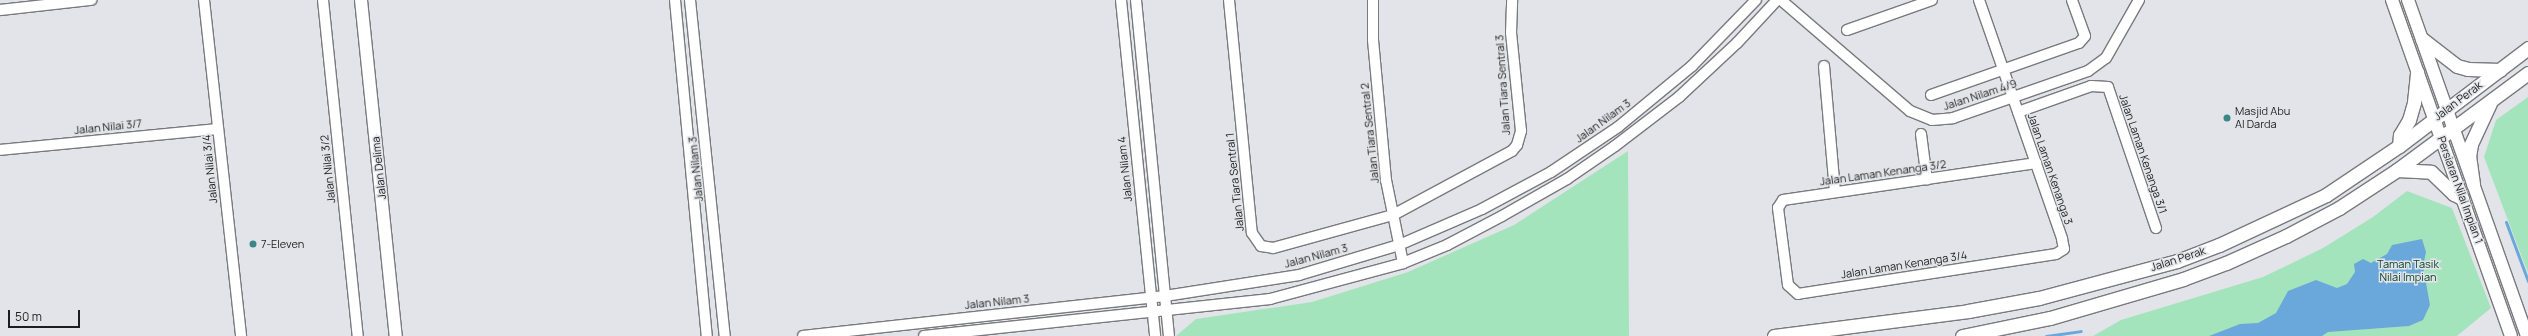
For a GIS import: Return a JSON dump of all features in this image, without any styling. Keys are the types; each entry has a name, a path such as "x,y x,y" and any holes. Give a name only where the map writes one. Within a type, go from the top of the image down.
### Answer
{"main road":[{"path":"2422,39 2457,66 2468,69 2500,70"},
{"name":"Jalan Perak","path":"1774,336 1968,311 2039,298 2177,261 2219,245 2309,204 2399,146 2528,48"},
{"path":"2399,146 2400,135 2409,120 2414,102 2417,72"},
{"name":"Jalan Perak","path":"1962,336 2050,318 2183,279 2226,263 2339,208 2397,170 2528,72"},
{"path":"2473,184 2469,157 2471,144 2492,99"},
{"path":"2397,170 2431,172 2454,194 2462,198"}],"street":[{"path":"0,10 91,0"},
{"name":"Jalan Nilai 3/4","path":"204,0 241,336"},
{"name":"Jalan Nilai 3/2","path":"322,0 358,336"},
{"name":"Jalan Delima","path":"361,0 396,336"},
{"name":"Jalan Nilam 3","path":"675,0 707,336"},
{"name":"Jalan Nilam 3","path":"690,0 725,336"},
{"name":"Jalan Nilam 4","path":"1121,0 1149,297 1155,336"},
{"path":"1136,0 1169,336"},
{"name":"Jalan Tiara Sentral 1","path":"1229,0 1254,239 1261,246 1273,248 1393,215"},
{"name":"Jalan Tiara Sentral 2","path":"1373,0 1373,40 1386,180 1403,263"},
{"name":"Jalan Tiara Sentral 3","path":"1393,215 1504,156 1517,145 1521,130 1511,32 1512,0"},
{"name":"Jalan Nilam 3","path":"803,336 1165,296 1299,274 1399,245 1482,209 1551,172 1618,127 1692,66 1756,0"},
{"path":"924,336 1270,299 1403,263 1447,245 1502,216 1567,179 1616,146 1679,97 1737,44 1776,0"},
{"name":"Jalan Nilam 4/9","path":"1781,0 1910,111 1920,117 1932,120 1953,118 2088,71 2106,58 2139,0"},
{"path":"1847,30 1932,0"},
{"name":"Jalan Laman Kenanga 3","path":"1979,0 2064,248"},
{"path":"1931,94 2079,43 2085,36 2072,0"},
{"name":"Persiaran Nilai Impian 1","path":"2392,0 2511,336"},
{"name":"Persiaran Nilai Impian 1","path":"2408,0 2527,336"},
{"path":"1824,66 1835,192"},
{"name":"Jalan Laman Kenanga 3/1","path":"2018,112 2091,86 2108,87 2156,228"},
{"name":"Jalan Nilai 3/7","path":"0,150 218,128"},
{"path":"1921,134 1927,180"},
{"name":"Jalan Laman Kenanga 3/2","path":"1783,247 1779,203 1783,200 2036,164"},
{"name":"Jalan Laman Kenanga 3/4","path":"1783,247 1788,286 1798,294 2048,255 2064,248"}],"green space":[{"path":"2528,97 2528,273 2484,157 2496,120"},
{"path":"1628,151 1629,336 1176,336 1196,319 1312,302 1408,272 1514,225"},
{"name":"Taman Tasik Nilai Impian","path":"2407,191 2452,208 2491,308 2457,336 2093,336 2121,320 2263,277 2323,248 2373,217"}],"water":[{"path":"2422,239 2426,252 2423,266 2430,305 2423,320 2409,326 2328,332 2322,336 2209,336 2240,324 2258,323 2276,313 2288,291 2316,280 2337,288 2347,284 2355,272 2354,264 2363,259 2371,263 2387,254 2392,245"}],"waterway":[{"path":"2506,222 2528,281"},
{"path":"2046,336 2081,331"}],"place":[{"name":"Masjid Abu Al Darda","path":"2227,118"},
{"name":"7-Eleven","path":"253,244"}]}
